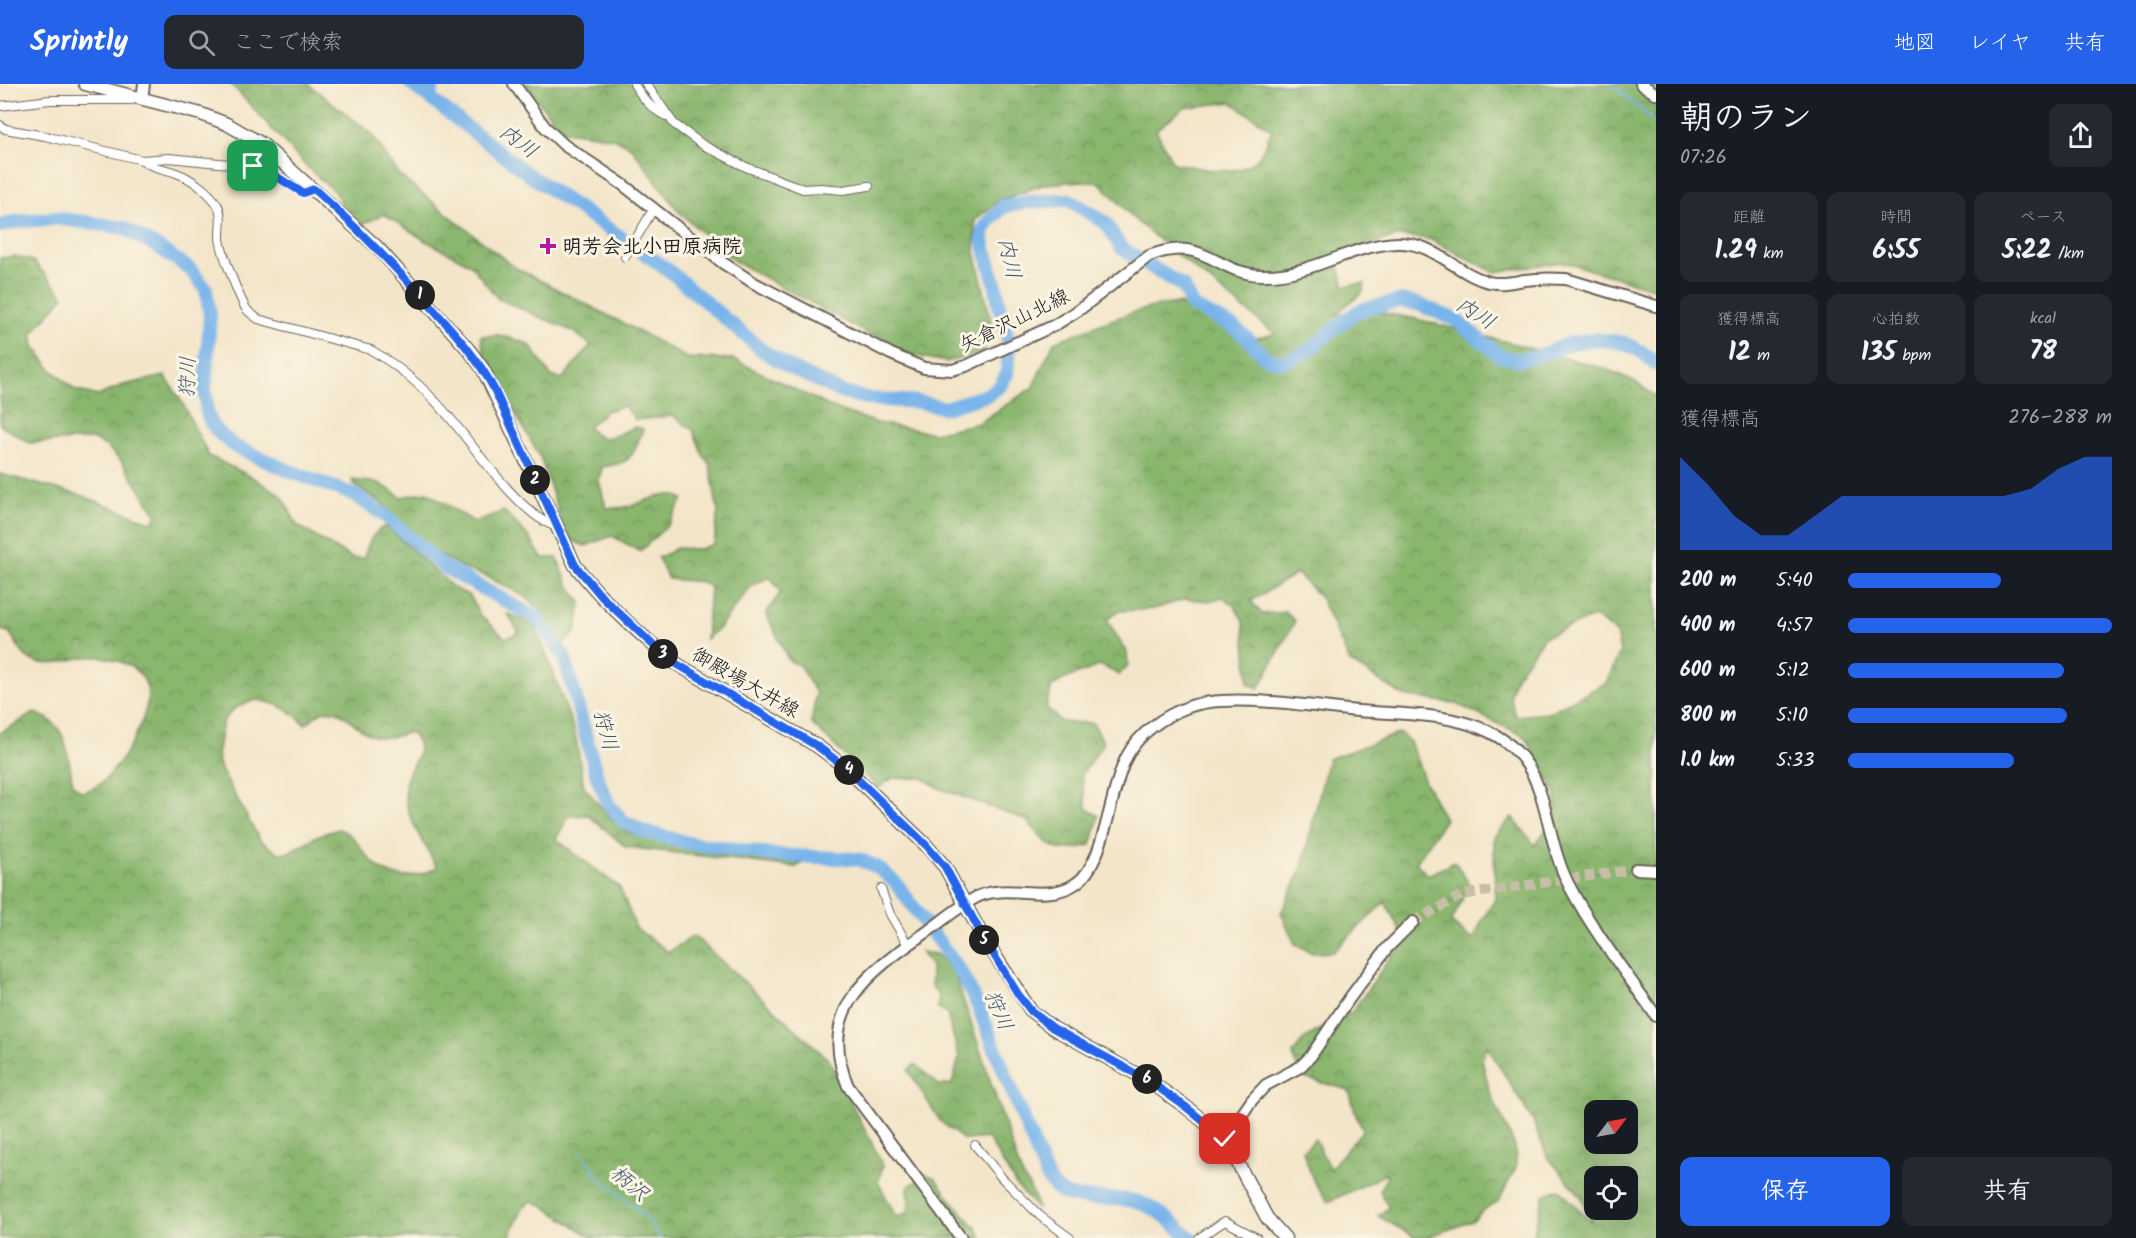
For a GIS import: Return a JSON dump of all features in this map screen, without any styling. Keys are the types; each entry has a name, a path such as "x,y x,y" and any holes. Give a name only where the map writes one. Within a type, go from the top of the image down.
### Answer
{"main road":[{"name":"御殿場大井線","path":"85,84 227,123 262,144 316,188 377,247 474,356 494,389 575,565 589,584 675,663 817,746 845,767 926,845 945,867 961,908 983,937 1031,1011 1053,1028 1149,1081 1225,1139 1267,1218 1281,1237"}],"street":[{"path":"0,106 50,100 142,99 144,84"},
{"name":"矢倉沢山北線","path":"514,84 545,127 564,145 654,208 723,263 754,283 924,368 952,370 999,352 1079,310 1136,265 1163,251 1180,249 1199,252 1232,269 1261,275 1305,270 1374,246 1402,242 1427,248 1479,279 1492,283 1566,279 1656,306"},
{"path":"634,84 647,104 668,117"},
{"path":"646,84 668,117 686,133 722,156 803,189 843,190 869,186"},
{"path":"1641,84 1656,94"},
{"path":"0,125 5,129 45,136 142,160 169,158 249,167 259,166 303,193 316,188"},
{"path":"142,160 152,167 176,172 189,179 206,192 217,205 222,220 219,237 239,296 248,311 258,319 371,350 385,358 406,373 444,411 513,496 546,524 556,526"},
{"path":"625,256 654,208"},
{"path":"961,1238 848,1086 841,1069 839,1043 840,1022 847,1005 861,984 912,943 979,896 995,892 1042,893 1065,889 1078,882 1088,873 1097,854 1117,780 1127,756 1150,729 1189,706 1215,701 1261,702 1443,717 1476,726 1503,740 1524,759 1537,783 1547,811 1557,856 1570,888 1594,927 1656,1016"},
{"path":"1636,869 1656,870"},
{"path":"881,889 890,914 912,943"},
{"path":"1225,1139 1252,1100 1266,1085 1300,1066 1311,1056 1380,957 1413,922"},
{"path":"975,1144 1002,1178 1040,1216 1070,1238"},
{"path":"1199,1238 1225,1221 1257,1238"}],"green space":[{"path":"231,84 308,84 372,134 399,175 514,267 687,358 733,359 833,408 877,423 934,433 979,423 1032,388 1054,342 1139,311 1157,306 1188,304 1211,314 1248,340 1275,334 1137,222 1100,183 1081,181 1046,184 1000,200 975,220 975,252 994,334 981,353 946,362 905,354 734,261 679,212 631,147 614,138 561,130 525,84 1656,84 1656,289 1563,262 1494,272 1429,239 1400,236 1335,253 1344,286 1365,283 1362,293 1335,314 1366,310 1412,318 1519,345 1606,369 1634,381 1656,397 1656,1238 1532,1238 1544,1195 1559,1189 1584,1215 1584,1220 1592,1223 1591,1220 1638,1220 1638,1166 1584,1166 1584,1203 1581,1196 1547,1156 1533,1121 1487,1046 1482,1059 1489,1090 1515,1146 1516,1167 1499,1201 1485,1209 1472,1221 1425,1238 1416,1238 1378,1216 1389,1207 1380,1189 1387,1177 1386,1174 1328,1202 1313,1180 1303,1151 1315,1139 1330,1169 1363,1130 1356,1116 1349,1090 1304,1078 1295,1063 1293,1053 1305,1038 1352,1012 1404,938 1385,902 1333,952 1312,953 1295,944 1281,913 1301,871 1328,759 1400,733 1410,742 1425,782 1445,819 1416,863 1428,875 1455,862 1470,885 1451,922 1473,940 1483,918 1495,900 1494,837 1512,817 1535,845 1554,819 1556,794 1526,737 1457,704 1404,696 1350,662 1321,599 1297,573 1251,601 1262,614 1285,612 1295,621 1259,688 1249,684 1243,620 1235,607 1223,597 1210,601 1185,599 1154,609 1118,611 1107,620 1127,653 1128,665 1119,675 1101,665 1052,686 1046,707 1061,722 1093,723 1104,743 1081,775 1087,809 1099,816 1091,845 1060,850 1047,843 1026,820 939,788 923,778 893,778 878,788 811,723 816,693 799,665 789,661 766,613 781,592 770,577 752,585 718,629 706,639 710,587 703,582 668,579 658,558 677,548 699,549 714,544 718,512 710,465 702,453 693,430 673,416 636,420 624,406 606,411 588,427 593,433 604,438 635,427 643,429 633,452 626,461 602,467 599,481 606,508 626,507 661,495 683,499 668,525 640,551 612,536 585,546 573,541 563,526 541,459 485,359 481,336 499,335 529,344 551,376 562,379 591,345 570,330 498,299 470,264 426,241 384,214 363,224 344,210 337,194 305,165","holes":["1231,102 1272,130 1259,156 1251,164 1230,170 1206,169 1173,163 1156,130 1184,108","1594,617 1616,632 1620,652 1606,683 1548,713 1515,716 1510,695 1515,678 1544,637"]},
{"path":"15,256 33,261 64,296 32,334 34,346 50,368 75,390 98,396 123,385 165,376 182,402 209,456 278,493 297,525 352,558 364,558 371,539 377,531 386,526 454,588 470,596 479,614 505,638 519,633 508,614 532,622 542,642 575,733 584,787 613,820 630,833 717,854 803,863 796,867 626,847 588,815 569,816 556,839 620,888 636,928 669,952 694,936 829,1060 883,1165 878,1182 897,1217 909,1212 908,1187 926,1174 935,1178 982,1238 593,1238 532,1201 524,1206 509,1238 0,1238 0,733 34,713 46,718 61,732 68,752 73,785 82,792 101,783 123,757 136,735 148,700 148,693 141,675 116,660 86,657 54,663 36,662 24,654 9,632 0,630 0,474 80,495 151,522 157,516 122,462 106,446 92,439 30,443 0,425 0,258","holes":["255,700 289,711 305,725 321,712 331,711 338,712 363,731 377,737 390,737 410,732 416,739 419,752 405,786 407,808 437,868 418,875 393,875 377,866 354,838 339,829 319,835 287,853 278,853 260,840 221,770 217,755 223,721 235,708"]},
{"path":"352,480 379,483 401,497 427,492 474,522 504,511 529,537 542,558 557,558 568,584 581,603 576,633 564,643 552,632 546,616 526,597 486,576 465,569 415,540 382,503 354,485"},
{"path":"921,952 936,954 953,969 1019,1167 1035,1198 1037,1209 1016,1185 988,1138 964,1140 940,1121 908,1070 915,1064 939,1085 952,1084 959,1057 947,1014 937,1007 939,997 931,985 931,966"}],"waterway":[{"name":"内川","path":"411,84 528,174 667,269 763,351 789,367 843,393 871,399 919,402 945,408 987,395 1000,386 1007,374 1009,343 986,253 983,231 1004,206 1027,202 1069,200 1106,223 1121,248 1184,287 1192,306 1232,326 1266,358 1281,362 1291,360 1312,348 1357,312 1402,301 1418,304 1456,320 1500,356 1520,360 1542,355 1571,343 1596,339 1624,343 1642,352 1656,364"},
{"path":"430,99 433,84"},
{"path":"1611,84 1656,123"},
{"name":"狩川","path":"0,226 14,222 56,218 124,228 190,269 206,289 210,316 205,391 207,412 211,424 222,436 236,447 287,470 354,495 383,514 444,567 538,619 564,656 597,777 609,805 623,821 642,831 689,843 774,855 858,859 877,867 896,883 960,971 977,1004 1046,1175 1053,1185 1058,1190 1076,1197 1121,1199 1141,1203 1161,1214 1191,1238"},
{"name":"柄沢","path":"581,1151 598,1176 647,1218 660,1238"}],"tunnel":[{"path":"1413,922 1462,895 1636,869"}],"place":[{"name":"明芳会北小田原病院","path":"548,246"}],"route":[{"path":"253,166 259,166 303,193 314,189 377,247 470,350 494,389 575,565 589,584 675,663 831,756 926,845 945,867 983,937 1031,1011 1053,1028 1149,1081 1225,1139"}]}
